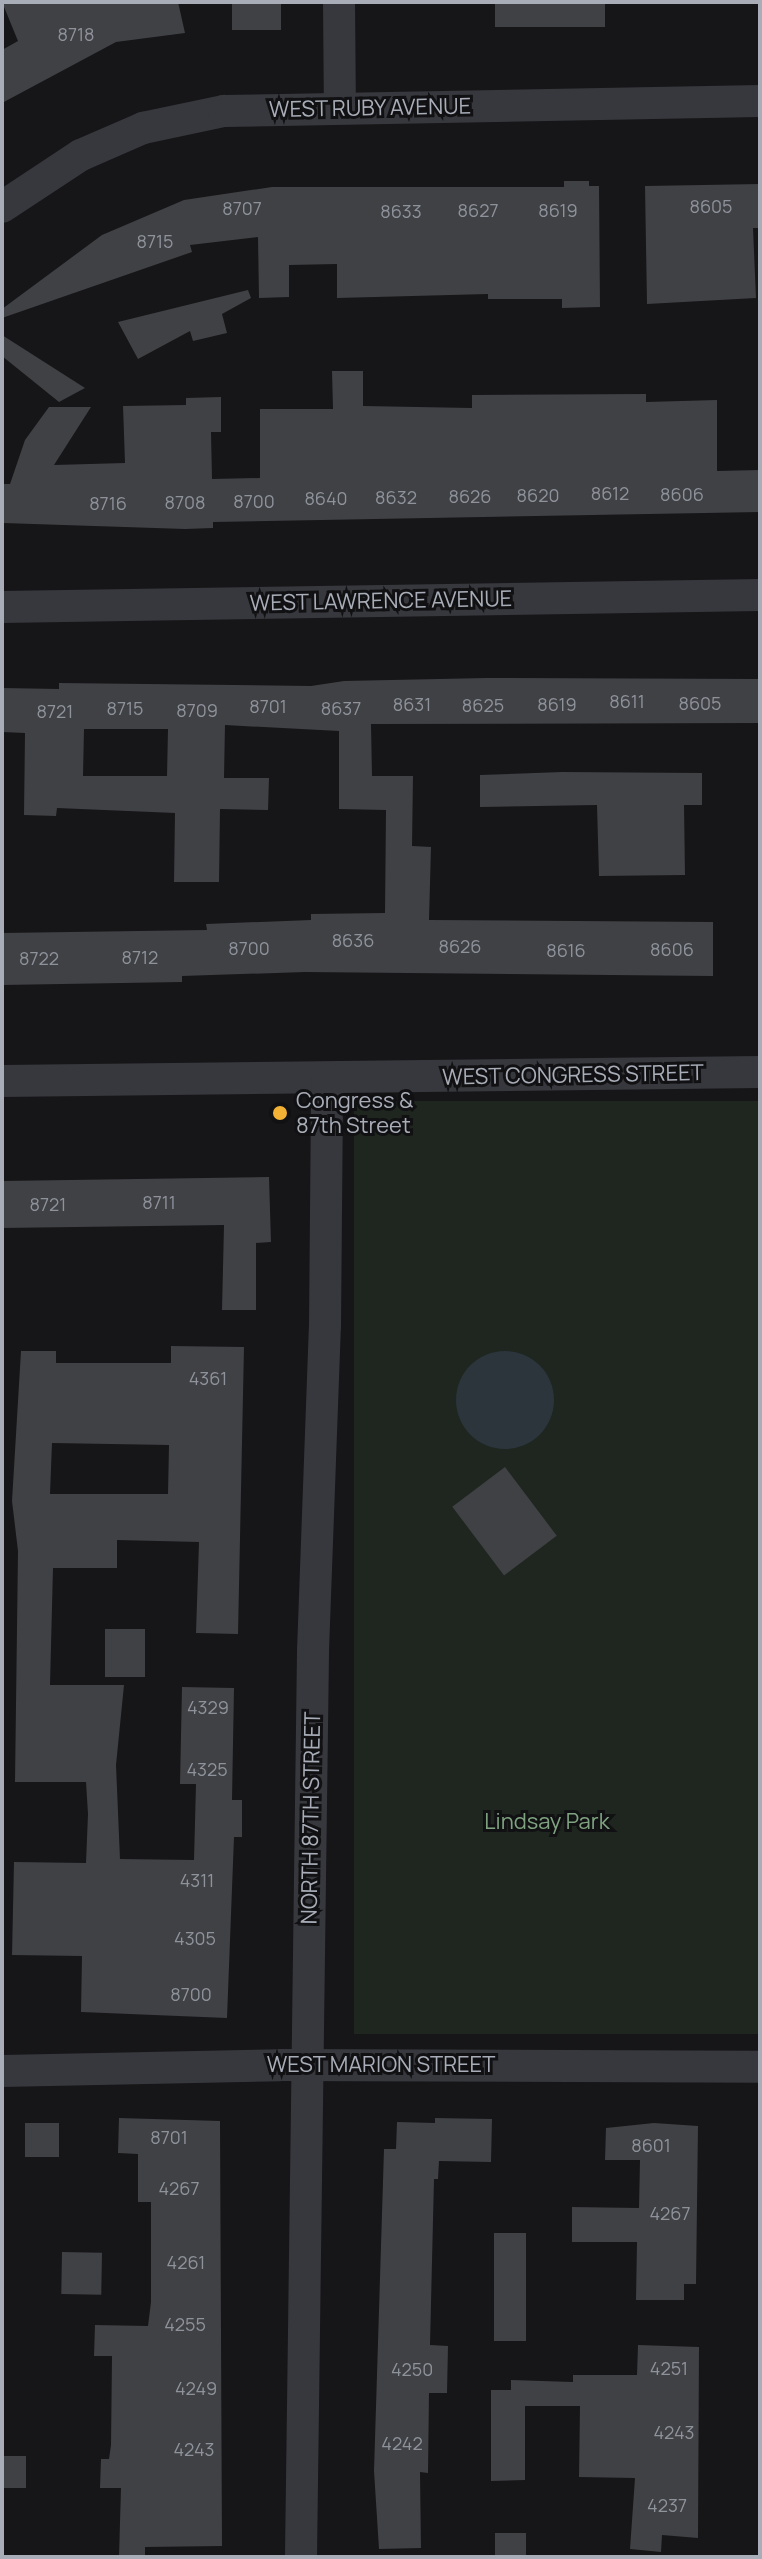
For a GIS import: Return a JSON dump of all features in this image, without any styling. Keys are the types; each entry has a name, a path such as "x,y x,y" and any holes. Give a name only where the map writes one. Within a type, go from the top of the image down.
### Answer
{"street":[{"path":"339,2 340,107"},
{"name":"WEST RUBY AVENUE","path":"2,207 81,155 143,128 224,111 760,101"},
{"name":"WEST LAWRENCE AVENUE","path":"2,607 760,595"},
{"name":"WEST CONGRESS STREET","path":"2,1081 760,1072"},
{"name":"NORTH 87TH STREET","path":"301,2557 313,1651 325,1326 327,1079"},
{"name":"WEST MARION STREET","path":"2,2071 309,2065 760,2067"}],"green space":[{"name":"Lindsay Park","path":"354,1101 760,1101 760,2034 354,2034"}],"shaded area":[{"path":"505,1351 524,1355 540,1365 550,1381 554,1400 550,1419 540,1435 524,1445 505,1449 486,1445 470,1435 460,1419 456,1400 460,1381 470,1365 486,1355"}],"building":[{"path":"2,2 178,2 185,33 116,42 2,103 2,50 18,41"},
{"path":"232,2 281,2 281,30 232,30"},
{"path":"495,2 605,2 605,27 495,27"},
{"path":"564,181 589,181 589,186 599,186 600,307 562,308 562,299 488,299 488,294 337,298 337,264 289,265 289,297 259,298 258,237 190,245 192,252 2,318 2,309 102,235 184,200 272,187 564,187"},
{"path":"760,184 760,228 753,228 756,298 647,304 645,186"},
{"path":"248,290 251,298 222,314 227,333 193,341 190,331 138,359 118,322"},
{"path":"2,335 85,388 59,402 2,356"},
{"path":"332,371 363,371 363,406 472,408 472,395 646,394 646,402 717,400 717,471 760,470 760,512 213,522 213,528 185,529 3,523 3,484 10,484 25,440 49,407 91,407 54,465 125,463 123,406 186,405 186,398 221,397 221,432 211,432 212,479 260,478 260,409 333,409"},
{"path":"760,679 760,723 371,724 372,776 413,776 412,846 431,847 429,920 713,922 713,976 305,972 182,976 182,982 2,985 2,933 207,930 206,924 311,920 311,914 385,913 386,810 339,809 339,731 225,725 224,778 269,778 268,810 220,809 219,882 174,882 175,813 57,808 56,816 24,815 25,733 2,732 2,688 59,689 59,683 311,686 344,681","holes":["84,729 168,729 167,776 83,776"]},
{"path":"702,773 702,805 684,805 685,875 599,876 597,805 480,807 480,775"},
{"path":"269,1177 271,1242 256,1243 256,1310 222,1310 224,1225 2,1228 2,1181"},
{"path":"171,1346 244,1347 238,1634 196,1633 199,1542 117,1540 117,1568 53,1568 50,1685 124,1685 116,1765 120,1859 194,1860 196,1784 180,1784 182,1687 234,1688 232,1800 242,1800 242,1837 234,1837 227,2018 81,2012 82,1956 12,1955 14,1862 86,1863 88,1814 86,1782 15,1782 18,1551 12,1501 21,1351 56,1351 56,1363 171,1363","holes":["52,1443 169,1445 168,1494 50,1494"]},
{"path":"505,1467 557,1536 504,1575 452,1507"},
{"path":"105,1629 145,1629 145,1677 105,1677"},
{"path":"119,2118 220,2121 222,2546 145,2547 145,2557 119,2557 121,2488 100,2488 101,2459 109,2459 111,2445 112,2356 94,2356 95,2325 148,2326 151,2302 151,2202 138,2202 138,2154 118,2153"},
{"path":"435,2118 492,2119 491,2162 439,2161 438,2179 434,2179 430,2345 448,2346 447,2393 429,2393 428,2473 420,2472 421,2548 379,2549 374,2471 384,2149 396,2149 397,2122 435,2123"},
{"path":"25,2123 59,2123 59,2157 25,2157"},
{"path":"654,2123 698,2126 696,2284 684,2284 684,2300 636,2300 637,2242 572,2242 572,2207 639,2208 640,2160 605,2160 606,2128"},
{"path":"494,2233 526,2233 526,2341 494,2341"},
{"path":"62,2252 102,2253 101,2295 61,2294"},
{"path":"638,2345 699,2347 698,2538 662,2535 661,2552 630,2549 635,2478 579,2477 580,2406 525,2406 525,2480 491,2481 491,2390 511,2390 511,2380 573,2382 573,2375 637,2375"},
{"path":"2,2456 26,2456 26,2488 2,2488"},
{"path":"495,2533 526,2533 526,2557 495,2557"}],"place":[{"name":"Congress & 87th Street","path":"280,1113"}]}
